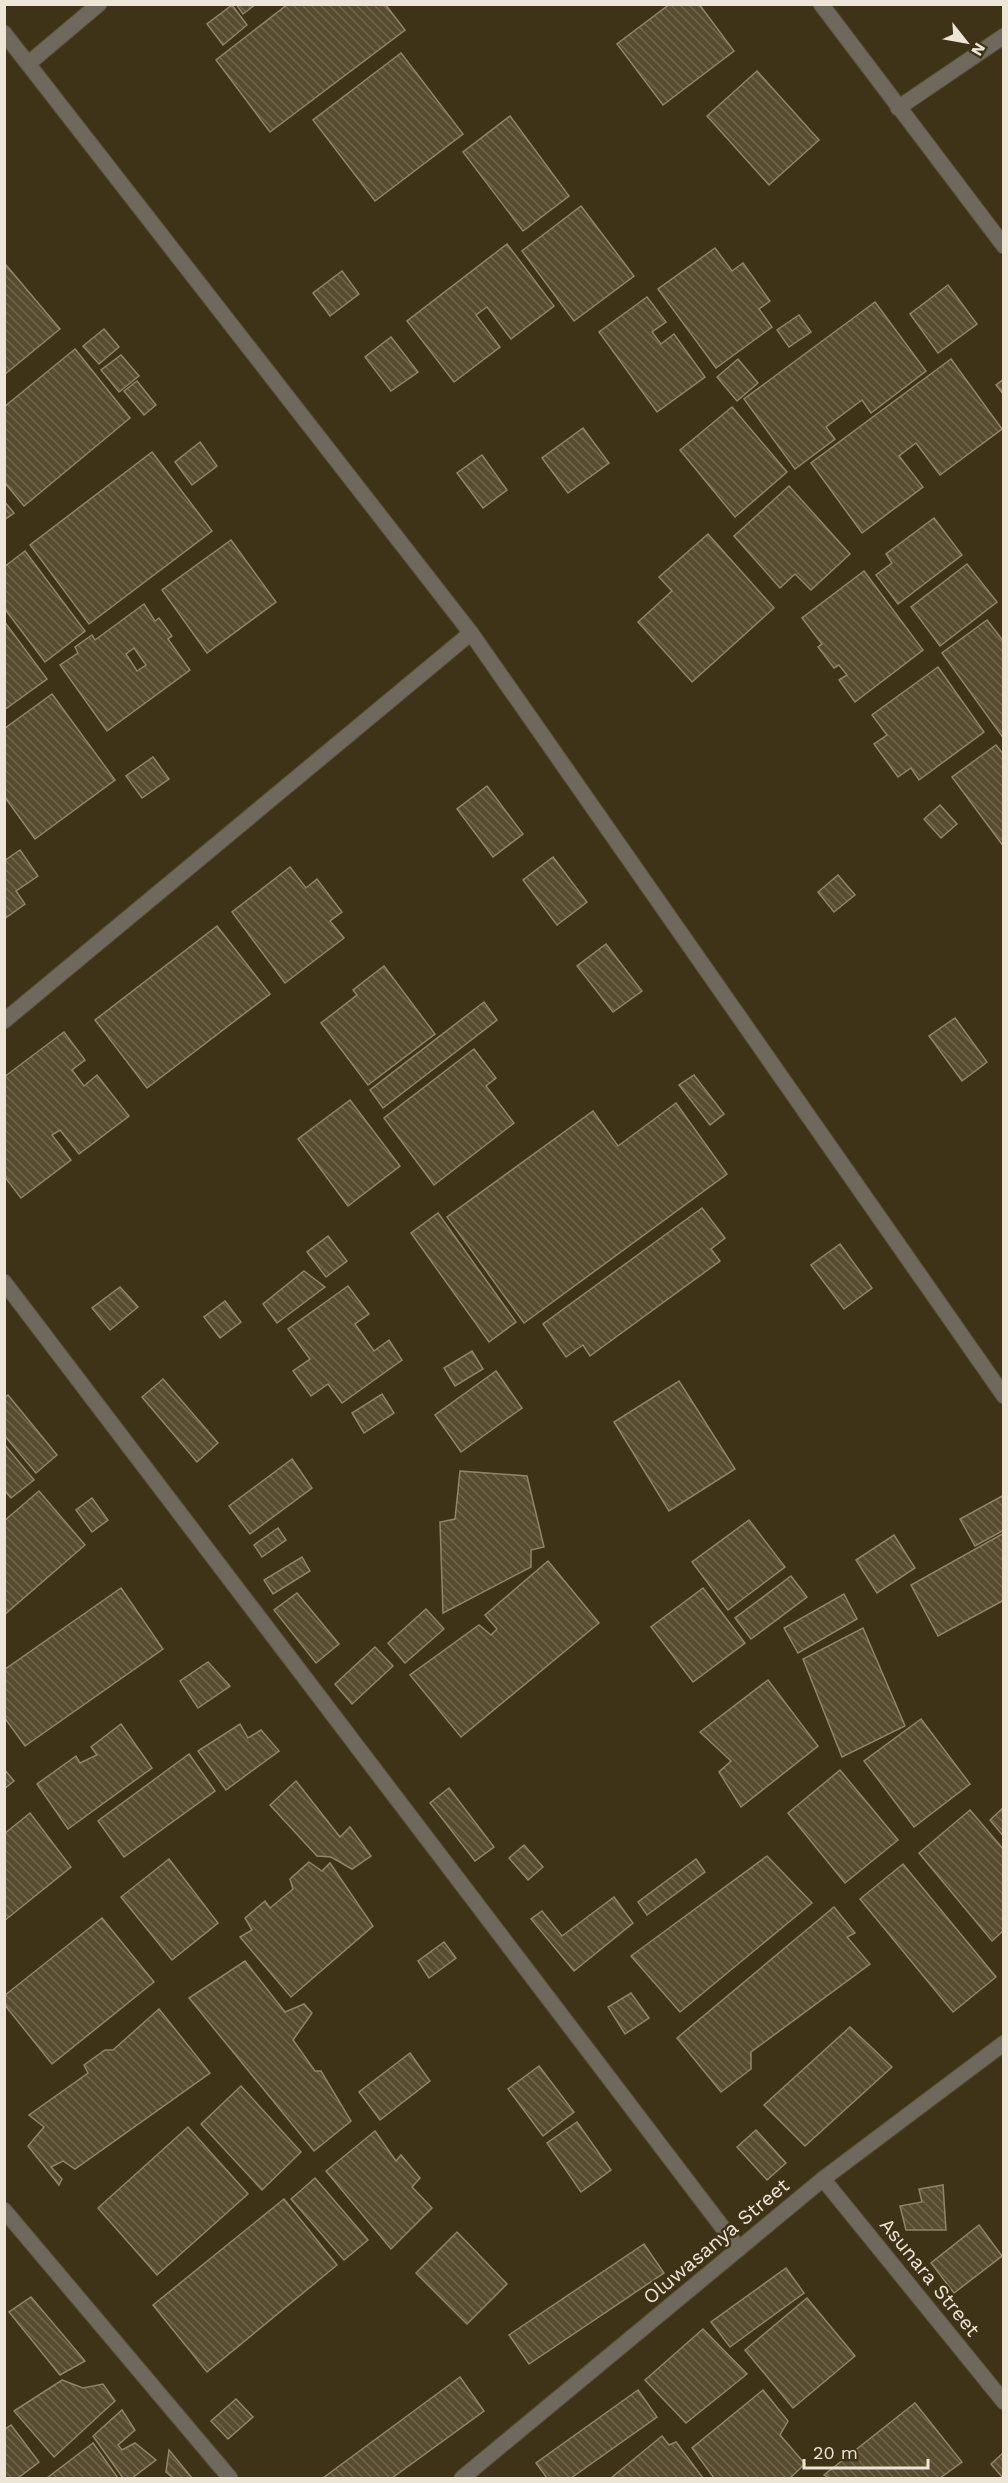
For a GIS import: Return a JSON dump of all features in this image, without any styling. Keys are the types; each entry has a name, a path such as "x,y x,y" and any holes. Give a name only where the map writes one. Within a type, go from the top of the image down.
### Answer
{"street":[{"path":"29,63 99,4"},
{"path":"821,4 1004,246"},
{"path":"4,33 471,633 1004,1396"},
{"path":"898,108 1004,36"},
{"path":"4,1021 471,633"},
{"path":"4,1282 740,2249"},
{"name":"Oluwasanya Street","path":"462,2478 823,2179 1004,2043"},
{"name":"Asunara Street","path":"823,2179 1004,2402"},
{"path":"4,2210 230,2478"}],"building":[{"path":"236,4 256,4 243,14"},
{"path":"288,4 385,4 405,30 270,132 216,60"},
{"path":"670,4 699,4 734,51 663,105 617,44"},
{"path":"232,5 247,25 223,45 207,24"},
{"path":"401,53 463,134 375,201 313,120"},
{"path":"757,71 819,140 769,185 707,116"},
{"path":"510,116 569,196 523,231 463,152"},
{"path":"581,206 634,276 574,321 522,251"},
{"path":"507,244 554,306 511,339 487,307 476,315 500,347 454,382 407,321"},
{"path":"715,248 732,271 743,263 770,301 759,309 772,327 716,368 658,289"},
{"path":"6,265 60,329 4,375 4,266"},
{"path":"342,271 359,294 330,316 313,293"},
{"path":"948,285 977,324 938,353 910,314"},
{"path":"647,297 666,322 652,332 661,344 674,334 705,377 657,412 599,332"},
{"path":"875,302 926,371 871,413 862,400 826,427 835,439 795,469 744,399"},
{"path":"799,315 811,332 789,347 777,330"},
{"path":"104,329 119,347 99,364 83,346"},
{"path":"391,337 418,372 391,391 365,357"},
{"path":"75,349 130,418 24,506 4,482 4,407"},
{"path":"121,355 139,376 119,392 101,370"},
{"path":"738,359 758,383 737,401 717,377"},
{"path":"951,359 1002,429 940,475 916,443 899,456 923,487 862,533 811,463"},
{"path":"1004,379 1004,395 996,385"},
{"path":"137,381 156,405 144,415 124,391"},
{"path":"732,407 787,472 735,517 680,450"},
{"path":"583,428 609,463 568,493 542,458"},
{"path":"200,442 217,466 192,485 175,462"},
{"path":"152,452 212,531 89,624 30,545"},
{"path":"482,455 507,490 483,508 457,473"},
{"path":"789,486 850,554 811,590 795,574 780,588 734,536"},
{"path":"4,501 14,513 4,520"},
{"path":"934,518 962,555 898,604 876,575 892,563 886,554"},
{"path":"708,534 774,608 692,682 638,622 672,591 659,577"},
{"path":"231,540 276,602 207,653 162,590"},
{"path":"25,551 85,631 45,662 4,608 4,567"},
{"path":"967,564 997,602 940,646 911,607"},
{"path":"864,571 923,650 855,702 839,680 847,675 839,665 834,668 818,647 822,644 802,618"},
{"path":"144,604 155,621 159,618 172,636 168,639 190,670 107,731 60,665 78,653 75,647 92,635 95,640","holes":["134,648 146,665 137,671 126,654"]},
{"path":"987,620 1004,642 1004,739 942,653"},
{"path":"4,621 47,679 4,710"},
{"path":"938,667 984,732 919,780 911,768 898,777 874,744 887,735 872,715"},
{"path":"52,694 115,780 35,839 4,796 4,729"},
{"path":"996,745 1004,755 1004,847 952,777"},
{"path":"153,757 169,779 142,798 126,776"},
{"path":"487,786 523,834 493,857 457,809"},
{"path":"940,805 957,824 941,838 924,819"},
{"path":"20,850 38,876 16,891 25,904 4,919 4,861"},
{"path":"553,857 587,902 557,925 523,880"},
{"path":"290,867 306,888 317,879 342,912 330,921 344,938 285,983 232,912"},
{"path":"838,875 855,895 834,912 818,892"},
{"path":"217,926 270,994 147,1088 95,1020"},
{"path":"606,944 642,991 613,1012 577,966"},
{"path":"384,966 435,1034 368,1085 321,1023 357,995 353,990"},
{"path":"484,1002 497,1020 383,1108 370,1090"},
{"path":"955,1018 987,1062 962,1081 929,1036"},
{"path":"64,1032 85,1060 72,1070 84,1086 97,1075 129,1116 79,1154 60,1130 52,1135 71,1160 21,1198 4,1176 4,1077"},
{"path":"474,1049 496,1078 486,1086 514,1123 434,1185 384,1118"},
{"path":"694,1075 724,1114 710,1125 679,1085"},
{"path":"350,1100 400,1166 348,1206 298,1139"},
{"path":"676,1103 727,1174 524,1323 447,1217 593,1111 618,1146"},
{"path":"702,1208 725,1238 711,1249 720,1261 590,1356 583,1345 566,1357 543,1324"},
{"path":"438,1213 516,1322 489,1342 411,1233"},
{"path":"328,1236 347,1261 326,1277 307,1252"},
{"path":"840,1244 872,1288 844,1309 811,1265"},
{"path":"304,1271 325,1287 277,1323 263,1304"},
{"path":"348,1286 369,1314 355,1324 374,1351 389,1340 402,1360 342,1403 328,1384 311,1396 293,1371 310,1359 288,1329"},
{"path":"120,1287 138,1307 110,1330 92,1308"},
{"path":"225,1301 241,1322 220,1338 204,1317"},
{"path":"472,1351 483,1369 455,1386 444,1368"},
{"path":"496,1371 522,1408 461,1452 435,1415"},
{"path":"163,1379 218,1443 197,1462 142,1397"},
{"path":"679,1381 735,1469 669,1511 614,1422"},
{"path":"382,1394 394,1413 364,1433 352,1413"},
{"path":"8,1395 57,1455 36,1473 4,1435 4,1398"},
{"path":"4,1444 34,1480 11,1498 4,1490"},
{"path":"292,1459 312,1488 250,1534 229,1506"},
{"path":"460,1471 527,1476 544,1547 531,1550 531,1567 443,1613 440,1522 455,1519"},
{"path":"39,1491 85,1545 4,1615 4,1521"},
{"path":"1004,1495 1004,1530 975,1546 960,1519"},
{"path":"92,1498 108,1520 92,1532 76,1510"},
{"path":"749,1520 785,1567 728,1610 692,1562"},
{"path":"278,1528 286,1540 262,1557 254,1545"},
{"path":"1004,1533 1004,1600 938,1636 911,1585"},
{"path":"894,1535 915,1568 877,1593 856,1560"},
{"path":"302,1557 310,1571 273,1594 264,1580"},
{"path":"548,1561 599,1623 461,1737 410,1675 479,1625 491,1635 497,1629 485,1615"},
{"path":"791,1576 807,1597 751,1639 735,1618"},
{"path":"121,1588 163,1649 25,1746 4,1717 4,1670"},
{"path":"703,1588 745,1643 693,1682 651,1627"},
{"path":"297,1593 339,1644 316,1663 274,1610"},
{"path":"844,1594 857,1619 798,1653 784,1628"},
{"path":"426,1609 444,1629 405,1663 388,1643"},
{"path":"863,1628 905,1726 842,1757 803,1659"},
{"path":"375,1647 393,1666 352,1704 335,1684"},
{"path":"208,1662 230,1686 198,1708 180,1681"},
{"path":"768,1680 818,1746 741,1807 719,1772 731,1761 700,1732"},
{"path":"921,1719 970,1784 914,1827 864,1761"},
{"path":"121,1724 152,1768 68,1829 37,1784 76,1756 80,1763 97,1755 91,1747"},
{"path":"240,1724 248,1738 261,1730 279,1751 226,1790 198,1751"},
{"path":"189,1754 215,1791 124,1857 98,1821"},
{"path":"4,1769 14,1781 4,1789"},
{"path":"840,1770 898,1840 845,1883 788,1813"},
{"path":"296,1781 340,1837 350,1827 371,1856 352,1869 331,1857 317,1856 270,1805"},
{"path":"449,1788 494,1847 475,1861 430,1803"},
{"path":"1004,1807 1004,1837 990,1820"},
{"path":"970,1810 1004,1850 1004,1930 992,1941 919,1853"},
{"path":"30,1813 71,1867 4,1921 4,1834"},
{"path":"524,1845 543,1867 528,1880 509,1858"},
{"path":"767,1856 812,1903 680,2012 631,1956"},
{"path":"169,1859 218,1923 172,1960 121,1897"},
{"path":"696,1859 705,1872 647,1915 638,1902"},
{"path":"309,1862 322,1871 330,1863 373,1926 291,1997 240,1937 252,1930 245,1918 265,1901 270,1908 293,1889 290,1879"},
{"path":"903,1864 996,1977 953,2012 860,1899"},
{"path":"614,1897 633,1923 574,1971 531,1919 542,1911 562,1936"},
{"path":"834,1907 855,1933 847,1937 870,1964 751,2052 751,2069 721,2092 677,2038"},
{"path":"102,1918 154,1982 52,2064 4,2004 4,1996"},
{"path":"444,1942 456,1958 429,1978 418,1961"},
{"path":"245,1961 285,2012 304,2004 312,2013 293,2040 315,2071 321,2071 351,2121 314,2151 189,1998"},
{"path":"631,1993 649,2018 625,2034 608,2007"},
{"path":"159,2009 210,2073 75,2169 63,2161 51,2167 62,2179 59,2185 28,2146 44,2127 29,2115 88,2073 84,2065 105,2050 113,2050"},
{"path":"850,2027 892,2067 805,2146 764,2105"},
{"path":"410,2053 430,2081 380,2120 359,2092"},
{"path":"539,2066 574,2112 543,2136 508,2089"},
{"path":"241,2086 301,2152 262,2190 201,2124"},
{"path":"577,2122 611,2170 581,2192 547,2143"},
{"path":"188,2127 248,2194 157,2275 98,2208"},
{"path":"756,2130 786,2163 767,2180 737,2147"},
{"path":"375,2131 396,2161 401,2155 420,2178 412,2187 432,2208 391,2249 326,2171"},
{"path":"315,2178 368,2240 344,2260 291,2199"},
{"path":"943,2185 946,2230 906,2230 900,2206 922,2202 919,2189"},
{"path":"284,2199 337,2265 207,2372 153,2305"},
{"path":"979,2225 1002,2256 954,2293 931,2263"},
{"path":"457,2232 507,2284 467,2324 416,2273"},
{"path":"644,2244 664,2273 529,2364 509,2335"},
{"path":"786,2268 804,2293 730,2347 711,2322"},
{"path":"31,2297 85,2361 60,2375 9,2312"},
{"path":"807,2298 855,2356 793,2408 745,2350"},
{"path":"703,2329 747,2374 686,2423 645,2380"},
{"path":"460,2377 484,2411 392,2478 323,2478"},
{"path":"62,2380 83,2388 103,2384 115,2401 54,2457 14,2411"},
{"path":"638,2390 657,2417 571,2478 547,2478 536,2463"},
{"path":"763,2390 788,2421 780,2435 805,2464 790,2478 714,2478 692,2448"},
{"path":"236,2399 253,2417 228,2439 211,2421"},
{"path":"915,2403 962,2462 940,2478 829,2478 824,2475"},
{"path":"122,2410 135,2430 118,2445 122,2450 135,2443 156,2460 132,2478 123,2478 93,2436"},
{"path":"11,2425 39,2462 18,2478 4,2478 4,2430"},
{"path":"662,2436 669,2445 676,2442 703,2478 611,2478"},
{"path":"93,2443 118,2478 47,2478"},
{"path":"169,2450 192,2478 173,2478 166,2472"},
{"path":"1004,2452 1004,2478 1003,2478 991,2464"}]}
